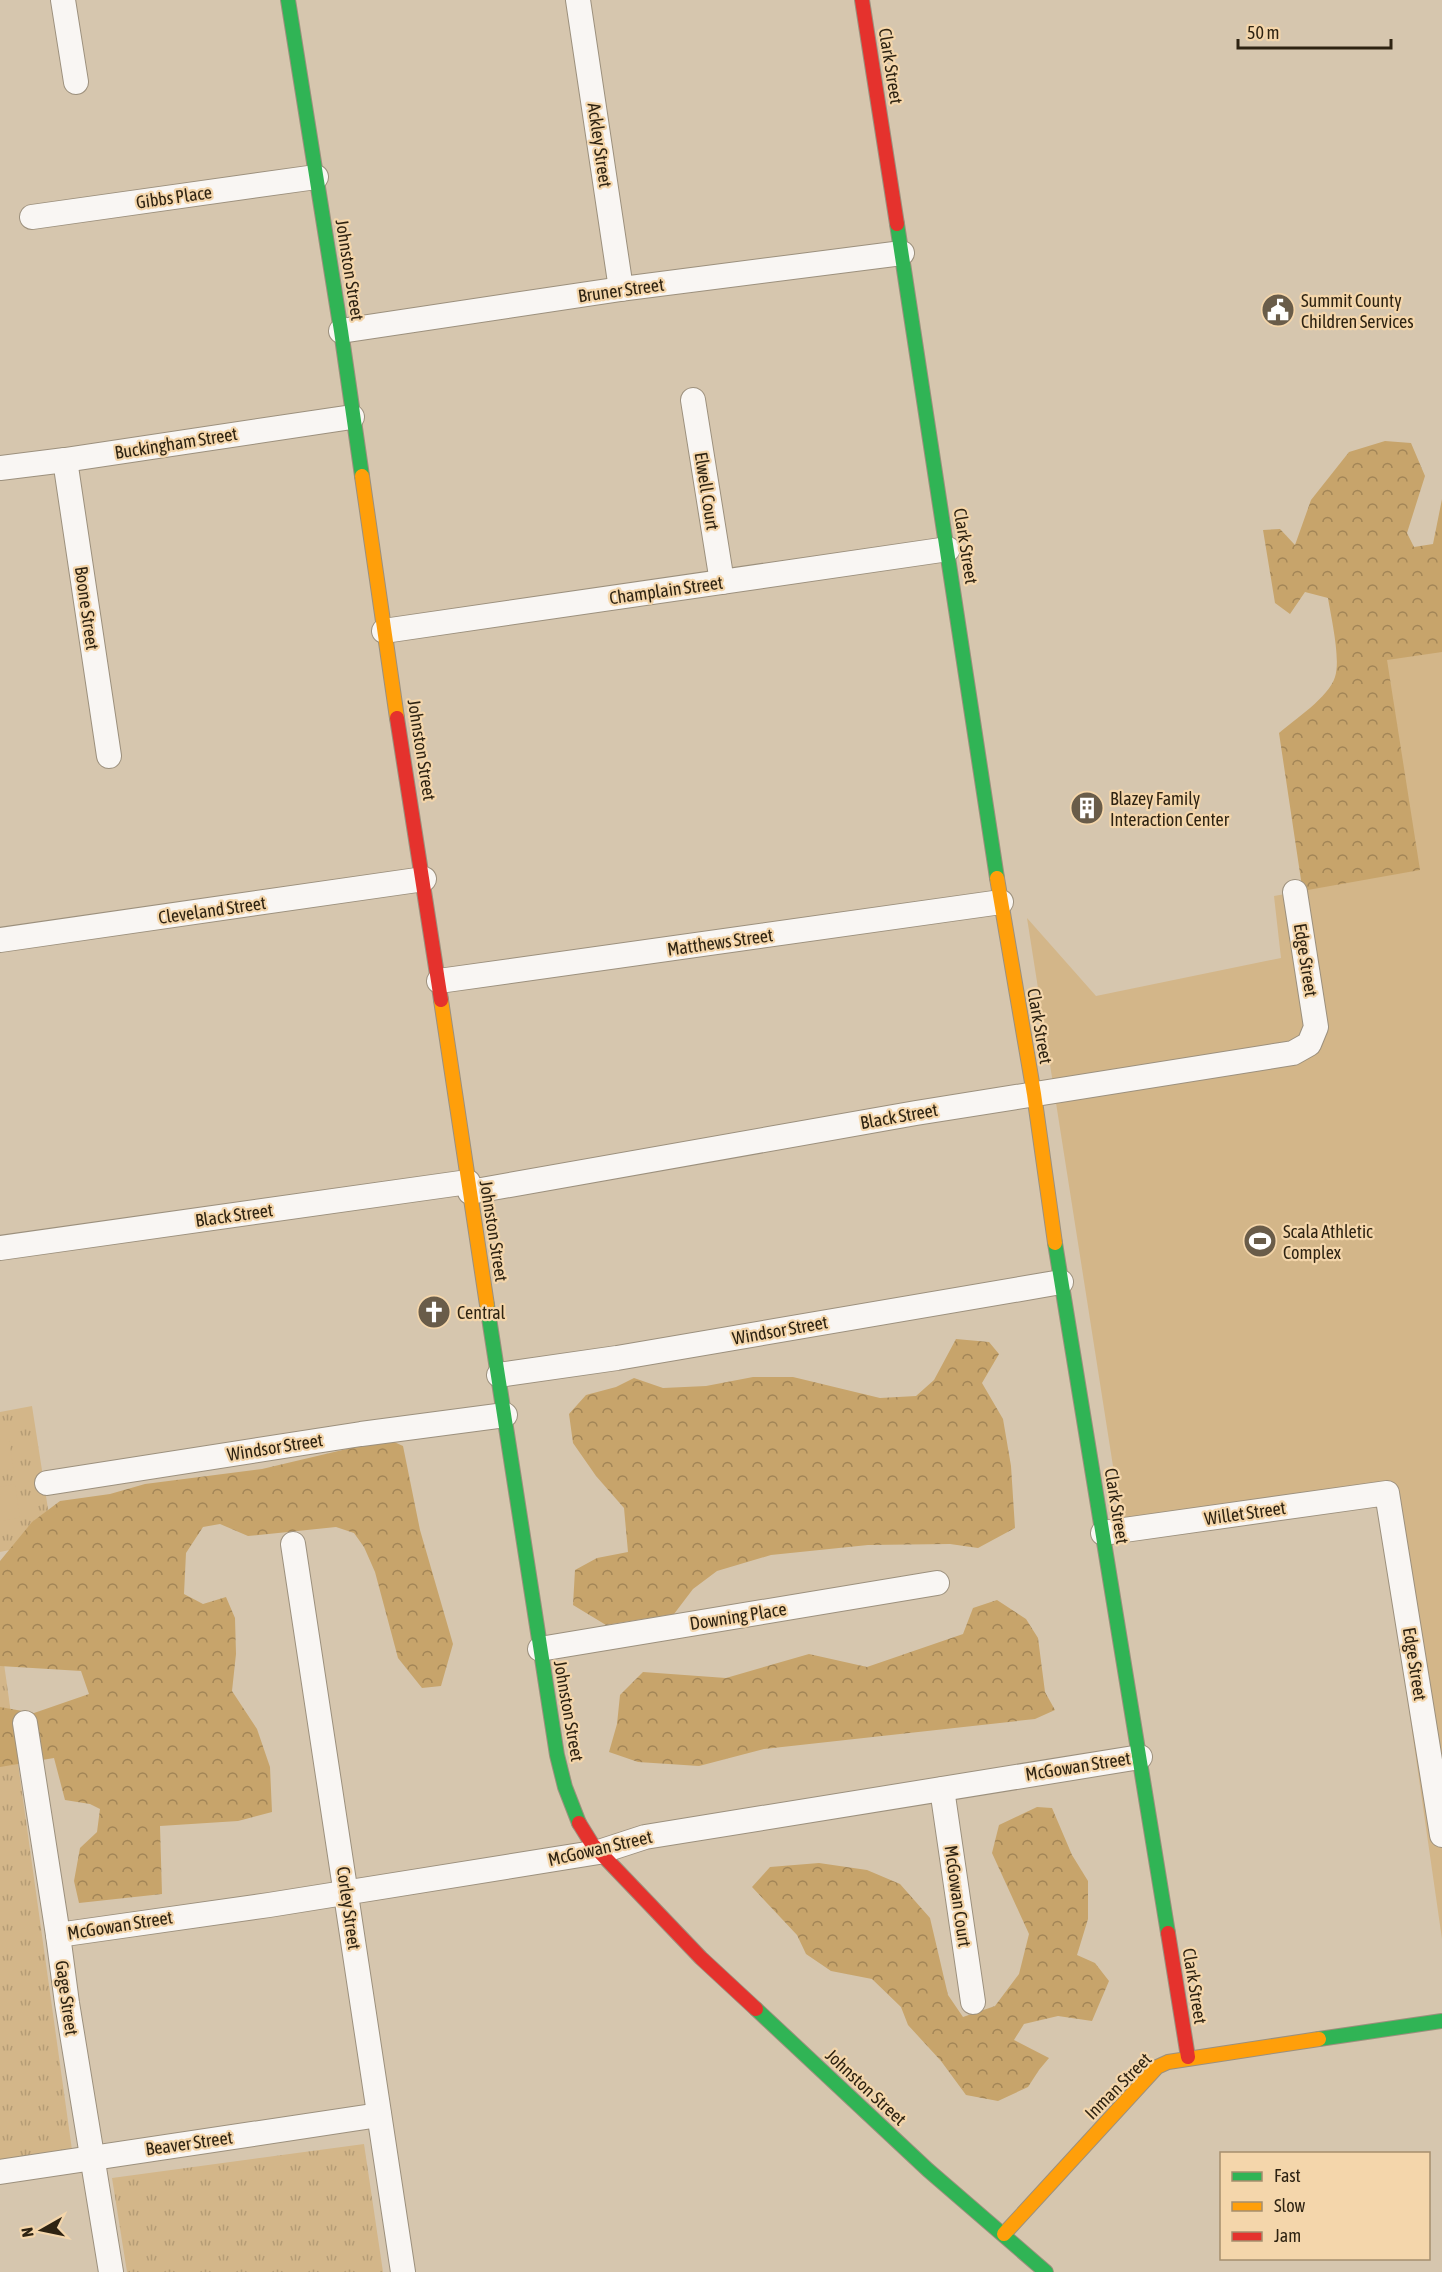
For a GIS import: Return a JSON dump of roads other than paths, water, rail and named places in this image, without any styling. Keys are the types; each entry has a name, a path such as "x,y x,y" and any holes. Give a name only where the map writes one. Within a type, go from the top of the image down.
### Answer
{"street":[{"path":"63,0 76,82"},
{"name":"Johnston Street","path":"288,0 341,331 384,631 424,879 540,1649 557,1755 565,1787 576,1818 598,1852 701,1958 928,2170 1046,2272"},
{"name":"Ackley Street","path":"578,0 621,289"},
{"name":"Clark Street","path":"862,0 1001,902 1034,1094 1061,1282 1188,2057"},
{"name":"Gibbs Place","path":"32,217 316,177"},
{"name":"Bruner Street","path":"341,331 621,289 902,253"},
{"name":"Elwell Court","path":"693,400 722,582"},
{"name":"Buckingham Street","path":"0,468 352,417"},
{"name":"Boone Street","path":"65,460 109,756"},
{"name":"Champlain Street","path":"384,631 948,549"},
{"name":"Cleveland Street","path":"0,940 424,879"},
{"name":"Edge Street","path":"1295,892 1316,1028"},
{"name":"Matthews Street","path":"439,981 1001,902"},
{"name":"Black Street","path":"0,1248 469,1187 1293,1053 1309,1044 1316,1028"},
{"name":"Windsor Street","path":"499,1375 617,1359 1061,1282"},
{"name":"Windsor Street","path":"47,1483 351,1436 505,1415"},
{"name":"Edge Street","path":"1387,1493 1442,1835"},
{"name":"Willet Street","path":"1103,1533 1387,1493"},
{"name":"Corley Street","path":"293,1544 403,2272"},
{"name":"Downing Place","path":"540,1649 937,1583"},
{"name":"Gage Street","path":"25,1724 91,2157 111,2272"},
{"name":"McGowan Street","path":"58,1935 269,1905 598,1852 645,1837 1140,1757"},
{"name":"McGowan Court","path":"942,1789 973,2002"},
{"name":"Inman Street","path":"1004,2234 1157,2067 1188,2057 1442,2021"},
{"name":"Beaver Street","path":"0,2172 379,2115"}],"place":[{"name":"Summit County Children Services","path":"1278,310"},
{"name":"Blazey Family Interaction Center","path":"1087,808"},
{"name":"Scala Athletic Complex","path":"1260,1241"},
{"name":"Central","path":"434,1312"}]}
